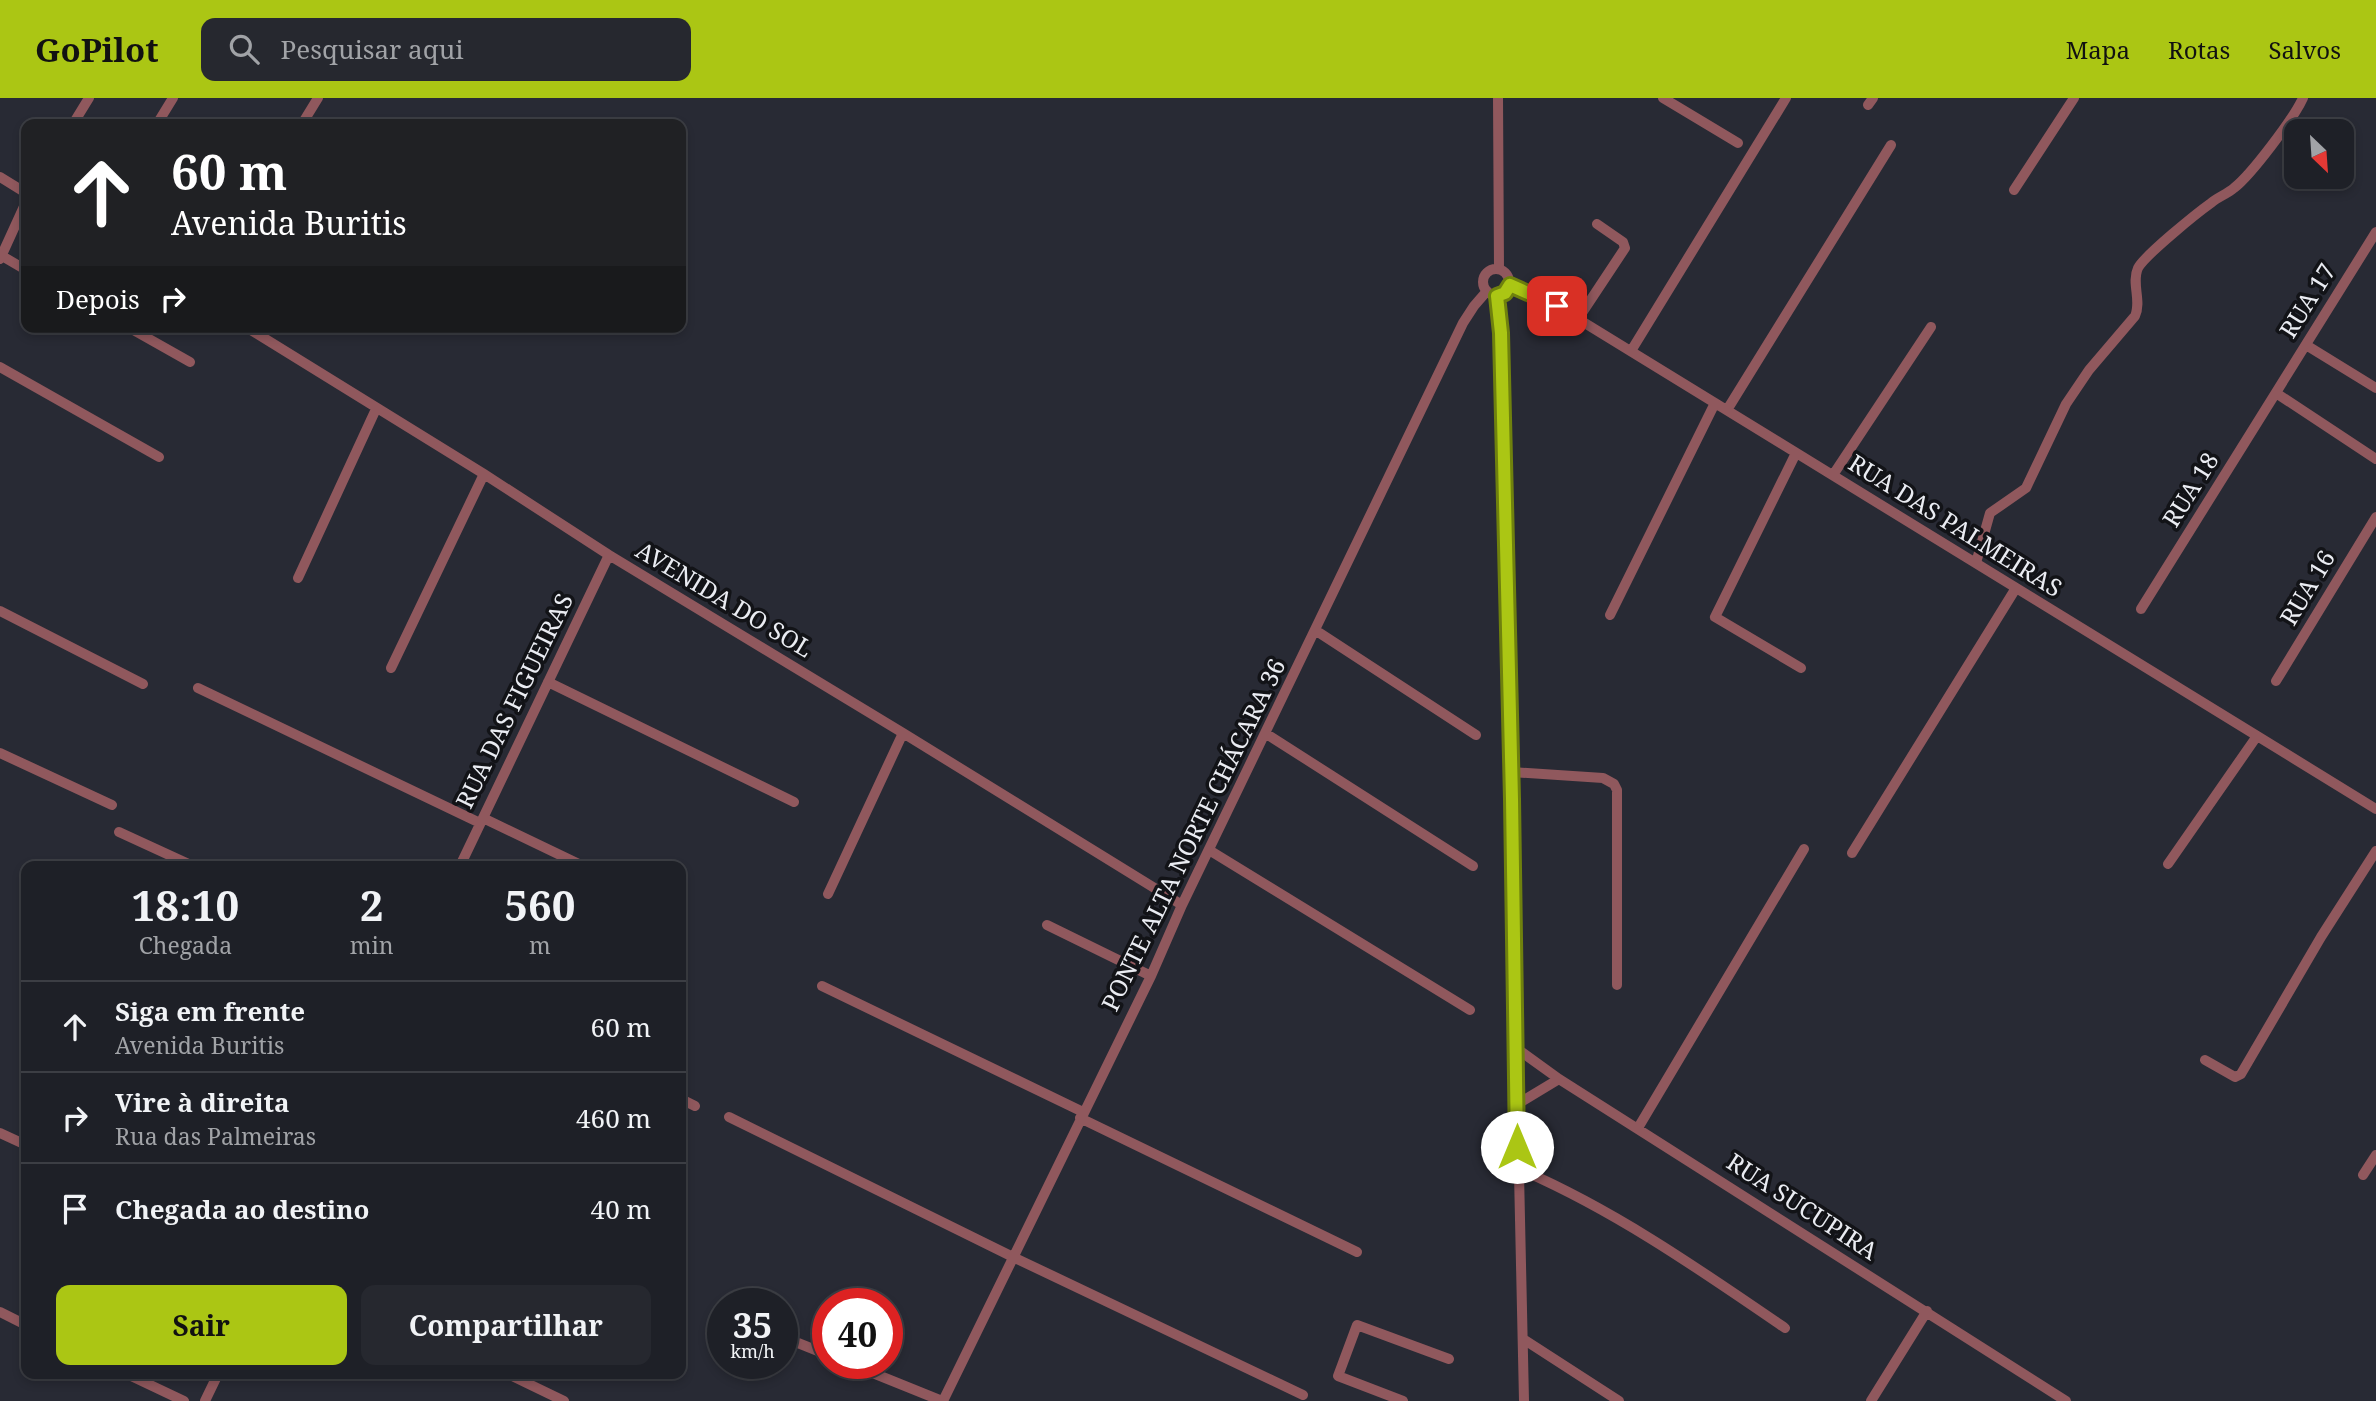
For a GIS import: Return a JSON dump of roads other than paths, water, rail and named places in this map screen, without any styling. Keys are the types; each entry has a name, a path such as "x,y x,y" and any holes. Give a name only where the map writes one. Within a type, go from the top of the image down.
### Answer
{"street":[{"path":"76,119 89,98"},
{"path":"160,119 173,98"},
{"path":"305,119 318,98"},
{"path":"1492,294 1505,293 1510,285 1499,269 1498,98"},
{"path":"1663,98 1738,143"},
{"path":"1631,351 1786,98"},
{"path":"2014,190 2074,98"},
{"path":"1976,563 1990,513 2026,488 2066,404 2135,316 2138,308 2136,280 2139,266 2159,245 2206,206 2241,182 2303,98"},
{"path":"1727,411 1891,145"},
{"path":"0,177 21,190"},
{"path":"21,213 1,257 21,267"},
{"path":"1578,319 1625,248 1623,242 1597,224"},
{"name":"RUA 17","path":"2276,393 2376,232"},
{"path":"1499,269 1490,269 1483,275 1483,284 1492,294 1501,333 1524,1401"},
{"name":"RUA DAS PALMEIRAS","path":"1510,285 1557,306 2376,809"},
{"name":"PONTE ALTA NORTE CHÁCARA 36","path":"942,1401 1151,976 1182,905 1463,323 1474,306 1492,294"},
{"path":"1833,475 1931,327"},
{"path":"139,333 190,362"},
{"name":"AVENIDA DO SOL","path":"256,333 484,474 609,555 1182,905"},
{"path":"2306,345 2376,388"},
{"path":"0,367 159,457"},
{"path":"2276,393 2376,459"},
{"name":"RUA 18","path":"2141,609 2276,393"},
{"path":"1611,615 1715,403"},
{"path":"298,578 376,409"},
{"path":"1796,453 1715,617 1801,668"},
{"path":"391,668 484,474"},
{"name":"RUA 16","path":"2276,681 2376,517"},
{"name":"RUA DAS FIGUEIRAS","path":"462,861 609,555"},
{"path":"1852,853 2016,588"},
{"path":"0,611 143,684"},
{"path":"1315,630 1476,735"},
{"path":"548,682 794,802"},
{"path":"198,688 572,861"},
{"path":"828,894 904,733"},
{"path":"1265,733 1474,866"},
{"path":"2168,863 2257,736"},
{"path":"0,753 112,805"},
{"path":"1511,772 1604,778 1614,784 1617,790 1617,985"},
{"path":"119,832 182,861"},
{"path":"1638,1128 1804,849"},
{"path":"1209,850 1470,1010"},
{"path":"2206,1060 2235,1077 2241,1074 2321,937 2376,851"},
{"path":"1047,925 1151,976"},
{"path":"822,986 1357,1252"},
{"name":"RUA SUCUPIRA","path":"1516,1048 1559,1079 2066,1401"},
{"path":"1516,1105 1559,1079"},
{"path":"686,1102 695,1106"},
{"path":"729,1116 1013,1257 1304,1395"},
{"path":"0,1133 21,1143"},
{"path":"2363,1175 2376,1155"},
{"path":"1517,1168 1574,1193 1699,1269 1785,1328"},
{"path":"1871,1401 1927,1311"},
{"path":"0,1312 21,1322"},
{"path":"1404,1401 1339,1376 1357,1325 1449,1359"},
{"path":"1523,1339 1619,1401"},
{"path":"798,1343 812,1349"},
{"path":"138,1379 184,1401"},
{"path":"205,1401 216,1379"},
{"path":"518,1379 564,1401"},
{"path":"888,1379 942,1401"}]}
